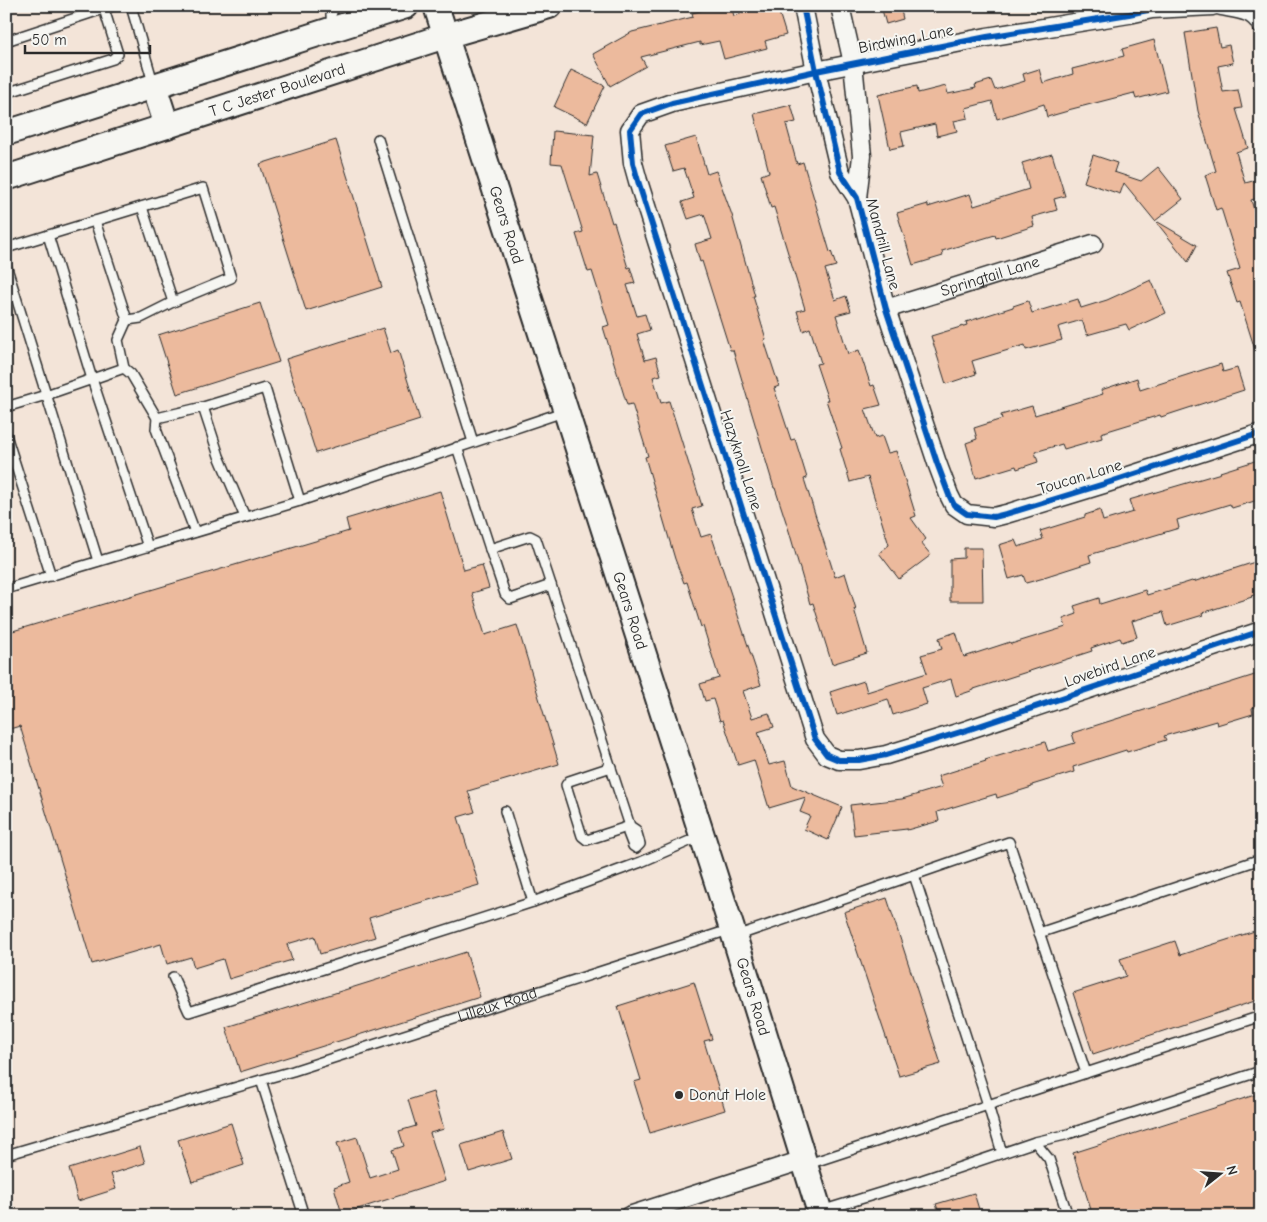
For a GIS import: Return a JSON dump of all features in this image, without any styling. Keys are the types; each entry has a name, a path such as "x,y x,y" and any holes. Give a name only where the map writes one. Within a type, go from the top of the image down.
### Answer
{"main road":[{"path":"6,132 406,6"},
{"name":"Gears Road","path":"436,6 821,1214"},
{"name":"T C Jester Boulevard","path":"6,178 445,36 549,6"},
{"path":"154,86 167,126"}],"street":[{"name":"Mandrill Lane","path":"802,6 840,172 857,198 886,309 936,460"},
{"name":"Mandrill Lane","path":"840,6 853,63 862,156 857,198"},
{"name":"Birdwing Lane","path":"725,92 853,63 986,37 1152,9 1213,6"},
{"path":"1221,6 1247,11 1261,25"},
{"name":"Hazyknoll Lane","path":"725,92 672,104 641,114 630,130 633,163 815,739 826,755 839,760 859,760 886,755 967,730"},
{"name":"Springtail Lane","path":"886,309 1093,244"},
{"name":"Toucan Lane","path":"936,460 948,495 954,506 967,514 994,517 1104,484 1261,433"},
{"name":"Lovebird Lane","path":"967,730 1261,630"},
{"path":"628,1216 804,1163"}],"lane":[{"path":"131,6 154,86"},
{"path":"332,30 331,15 334,6"},
{"path":"6,41 108,8 118,54 113,59 6,92"},
{"path":"378,138 473,442"},
{"path":"6,248 203,188 231,278 173,302 141,318 127,320"},
{"path":"142,207 173,302"},
{"path":"95,221 127,320 118,340 124,368 131,374 157,418 156,429 195,532"},
{"path":"48,235 92,379 148,547"},
{"path":"6,265 98,562"},
{"path":"6,407 124,368"},
{"path":"157,418 204,407 265,388 300,501"},
{"path":"204,407 219,456 245,517"},
{"path":"6,589 300,501 566,411"},
{"path":"6,436 51,576"},
{"path":"457,447 505,594 510,599 551,585"},
{"path":"490,549 530,536 536,539 630,826 628,832 641,862"},
{"path":"611,767 569,781 566,785 582,836 587,840 630,826"},
{"path":"505,811 533,902"},
{"path":"173,977 189,1012 533,902 641,862 702,836"},
{"name":"Lilleux Road","path":"6,1155 293,1071 914,875 1009,842 1039,933"},
{"path":"1086,1073 1039,933 1261,859"},
{"path":"914,875 1002,1153"},
{"path":"804,1163 1261,1016"},
{"path":"821,1214 1035,1142 1065,1135 1261,1071"},
{"path":"261,1080 304,1216"},
{"path":"1035,1142 1049,1158 1068,1216"}],"building":[{"path":"711,6 731,6 734,16 764,6 777,6 786,35 765,41 767,48 724,59 719,41 700,45 700,42 641,57 646,66 610,86 593,54 632,32 693,17 692,13 712,8"},
{"path":"881,6 900,6 903,19 886,24"},
{"path":"1216,28 1220,47 1229,45 1233,63 1218,66 1223,92 1238,90 1242,108 1236,109 1248,148 1236,152 1245,183 1257,180 1261,194 1261,197 1251,200 1261,232 1261,359 1258,359 1240,302 1237,303 1227,273 1240,269 1221,208 1216,210 1205,175 1216,171 1198,111 1185,33"},
{"path":"1154,40 1167,91 1136,99 1134,93 1047,117 1044,104 997,119 992,101 966,108 968,118 954,121 957,131 937,136 935,124 901,132 904,146 890,149 878,95 917,86 918,93 946,86 948,94 976,88 975,85 991,80 995,90 1025,81 1023,74 1039,69 1043,83 1073,74 1072,69 1124,56 1122,49"},
{"path":"571,70 605,86 587,123 554,107"},
{"path":"791,105 796,122 786,124 797,164 803,162 836,266 825,269 835,300 846,296 851,311 836,315 848,354 859,350 871,386 874,385 881,405 865,409 875,438 882,436 888,453 896,451 916,516 911,518 926,539 921,543 931,555 899,579 879,553 889,545 868,477 850,482 840,449 842,448 816,364 821,363 810,328 803,331 797,311 805,309 774,207 771,208 761,175 769,172 754,114"},
{"path":"553,131 594,135 590,176 597,174 612,223 614,222 628,268 630,267 635,283 627,285 637,316 645,314 650,330 637,334 645,360 656,357 661,375 653,377 661,403 669,401 702,506 692,509 701,537 711,534 761,685 743,691 752,718 769,713 774,727 758,732 769,765 785,761 792,786 842,807 828,840 804,829 810,816 800,812 806,797 769,808 754,760 738,765 723,720 720,721 713,699 705,701 700,684 719,678 687,582 684,583 675,559 645,457 648,456 632,404 627,405 603,327 609,325 592,271 588,272 576,234 583,232 562,164 551,163"},
{"path":"696,137 707,174 716,171 732,215 755,296 753,296 766,339 764,340 779,386 774,388 791,440 795,439 807,478 804,479 835,577 845,573 856,609 854,609 867,653 832,664 813,603 810,604 733,350 730,350 702,261 700,262 695,244 712,239 704,214 688,219 682,202 694,198 684,168 673,171 665,146"},
{"path":"336,140 382,287 306,311 260,164"},
{"path":"1052,154 1065,196 1054,199 1057,210 1032,217 1034,226 996,238 995,235 942,251 943,256 913,265 897,213 928,204 928,207 970,194 974,206 1029,189 1022,163"},
{"path":"1093,155 1117,163 1114,172 1141,181 1158,167 1183,199 1155,221 1124,183 1120,194 1084,182"},
{"path":"1157,223 1197,245 1188,262"},
{"path":"1151,280 1166,313 1129,330 1126,324 1087,335 1082,320 1058,327 1062,340 1026,350 1025,345 972,361 976,374 946,384 931,336 967,325 966,322 1028,301 1032,313 1078,299 1081,308 1107,300"},
{"path":"260,303 279,362 177,394 158,335"},
{"path":"383,328 391,353 398,350 420,420 316,453 286,359"},
{"path":"1221,364 1223,372 1237,368 1244,390 1161,417 1160,415 1101,433 1102,438 1064,449 1062,444 1035,452 1038,462 1017,469 1016,466 976,478 966,443 977,439 974,428 1002,419 1001,415 1032,406 1035,415 1103,394 1101,390 1137,378 1140,390"},
{"path":"1258,460 1261,471 1261,499 1232,508 1230,504 1177,520 1179,528 1089,555 1091,562 1044,578 1026,583 1023,575 1009,579 999,545 1015,540 1018,547 1043,539 1040,531 1085,517 1085,515 1100,510 1103,521 1133,512 1129,500"},
{"path":"440,491 464,570 482,565 489,588 472,593 485,635 517,625 559,764 468,791 475,812 458,817 479,885 369,918 375,937 320,954 315,936 287,944 292,960 229,979 223,959 194,968 191,957 167,964 161,944 92,964 20,726 6,730 6,633 349,531 346,519"},
{"path":"964,548 982,548 983,601 950,601 950,559 964,558"},
{"path":"1261,560 1261,593 1202,613 1203,615 1167,626 1163,612 1132,621 1137,637 1122,642 1120,638 1091,648 1092,651 956,696 951,679 922,688 927,704 893,715 888,699 837,715 830,692 864,681 867,692 927,673 921,655 942,649 939,638 956,632 964,657 1066,627 1063,619 1077,614 1074,606 1099,598 1100,604 1145,590 1147,595"},
{"path":"1261,673 1261,705 1252,708 1253,714 1217,725 1216,721 1164,736 1166,740 1127,752 1126,750 1073,767 1074,772 1032,785 1032,787 997,798 996,794 937,812 939,821 907,830 854,835 850,805 902,799 942,787 938,776 1045,742 1048,751 1075,743 1072,733"},
{"path":"887,898 941,1064 899,1076 844,912"},
{"path":"1261,929 1261,999 1093,1054 1073,993 1126,976 1120,959 1175,941 1180,955"},
{"path":"466,952 480,997 240,1072 226,1027"},
{"path":"694,982 712,1039 704,1041 725,1110 650,1133 634,1082 641,1080 618,1006"},
{"path":"433,1092 444,1129 430,1133 445,1181 342,1214 334,1187 349,1182 337,1143 357,1137 370,1178 398,1169 392,1150 404,1146 399,1131 416,1126 408,1100"},
{"path":"1261,1093 1261,1216 1093,1216 1073,1153"},
{"path":"231,1123 244,1165 192,1182 178,1140"},
{"path":"503,1132 512,1159 469,1172 461,1145"},
{"path":"140,1147 145,1163 111,1174 116,1189 78,1201 69,1169"},
{"path":"974,1193 981,1216 940,1216 936,1204"}],"cycle path":[{"path":"803,6 840,172 857,198 886,309 937,463 954,505 967,514 994,517 1104,484 1261,433"},
{"path":"1213,6 1152,9 987,37 816,71 672,103 641,114 630,130 633,163 638,181 815,739 827,755 839,760 859,760 886,755 967,730 1261,631"}],"place":[{"name":"Donut Hole","path":"679,1095"}]}
